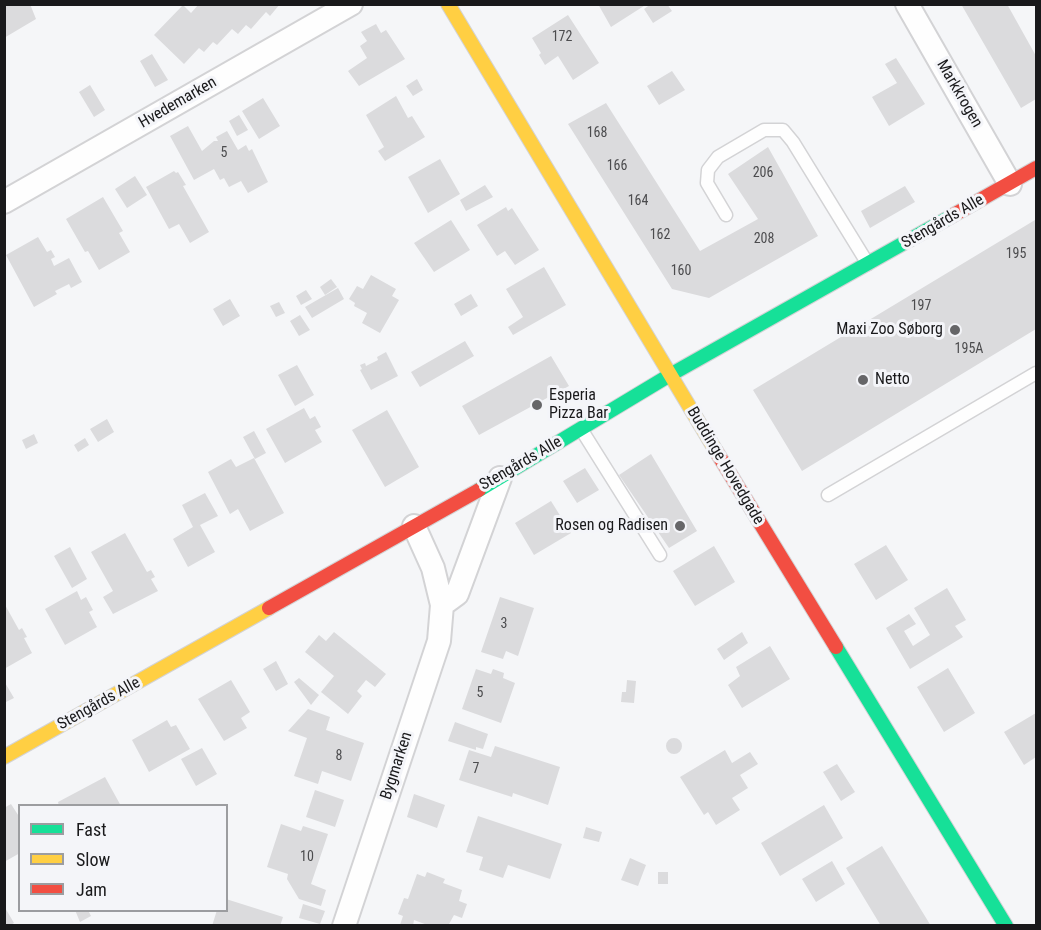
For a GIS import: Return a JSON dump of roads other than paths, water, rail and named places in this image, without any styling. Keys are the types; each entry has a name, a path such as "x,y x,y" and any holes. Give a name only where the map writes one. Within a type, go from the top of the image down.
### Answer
{"street":[{"name":"Hvedemarken","path":"4,202 351,4"},
{"name":"Buddinge Hovedgade","path":"448,4 670,375 1006,926"},
{"name":"Markkrogen","path":"907,4 1010,184"},
{"name":"Stengårds Alle","path":"4,757 500,478 670,375 1036,170"},
{"path":"442,605 458,594 500,478"},
{"name":"Bygmarken","path":"344,926 439,641 442,605 433,568 414,526"}],"lane":[{"path":"726,215 707,183 708,170 718,157 764,130 783,130 794,141 868,265"},
{"path":"828,495 1036,373"},
{"path":"581,429 660,555"}],"place":[{"name":"Maxi Zoo Søborg","path":"955,330"},
{"name":"Netto","path":"863,380"},
{"name":"Esperia Pizza Bar","path":"537,405"},
{"name":"Rosen og Radisen","path":"680,526"}]}
